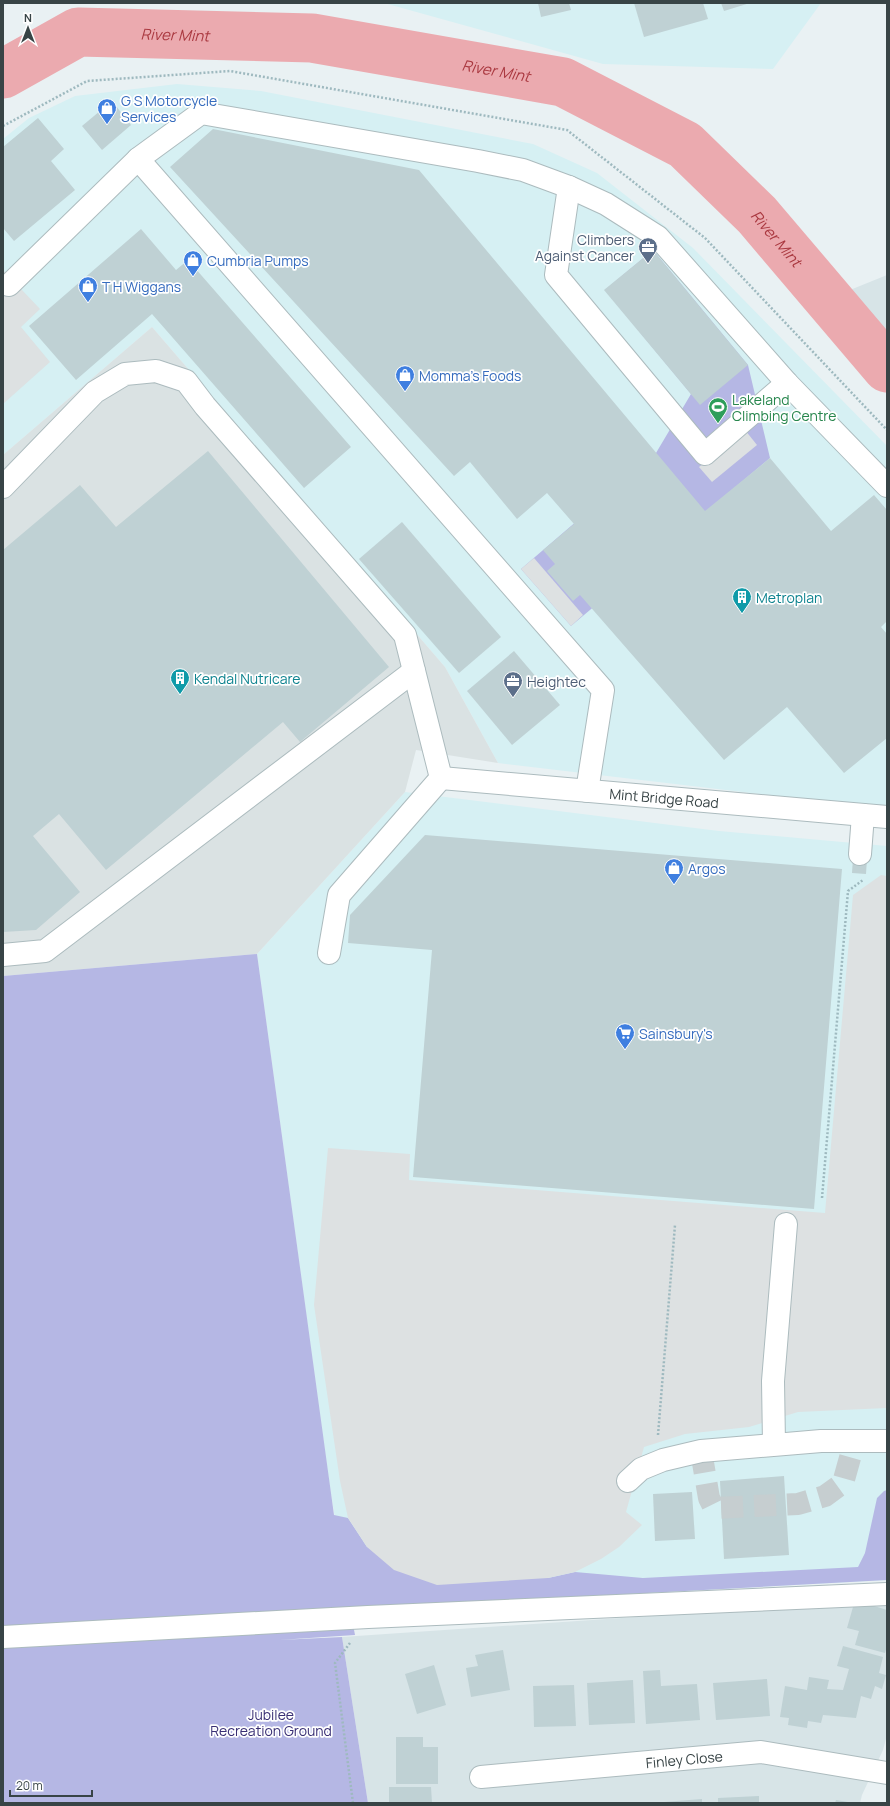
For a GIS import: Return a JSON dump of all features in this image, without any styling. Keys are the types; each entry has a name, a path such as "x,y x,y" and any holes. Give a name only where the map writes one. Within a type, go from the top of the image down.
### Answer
{"street":[{"path":"9,285 138,159 201,113 523,170 569,187 606,204 658,237 787,383 887,486"},
{"path":"138,159 603,690 587,791"},
{"path":"569,187 556,275 705,454 787,383"},
{"path":"3,487 95,392 124,374 156,371 186,382 205,406 405,635 441,778 339,895 329,953"},
{"path":"3,955 45,951 414,672"},
{"name":"Mint Bridge Road","path":"441,778 887,817"},
{"path":"860,854 863,815"},
{"path":"774,1444 773,1381 786,1224"},
{"path":"628,1482 641,1469 663,1460 701,1451 822,1441 884,1443"},
{"path":"3,1637 368,1617 887,1594"},
{"name":"Finley Close","path":"481,1777 761,1752 887,1773"}],"path":[{"path":"822,1198 848,892 867,877"},
{"path":"657,1441 675,1225"},
{"path":"353,1803 335,1663 368,1617"}],"shaded area":[{"path":"384,3 821,3 773,69 603,64"},
{"path":"177,84 261,91 533,144 597,173 693,248 887,446 887,809 498,763 445,667 152,327 3,455 3,139 29,118 75,96"},
{"path":"3,270 40,309 21,327 50,362 3,404"},
{"path":"887,275 887,343 850,290"},
{"path":"152,327 445,667 498,763 416,750 405,792 257,954 3,976 3,455"},
{"path":"745,430 757,445 712,482 699,467"},
{"path":"534,558 583,615 571,626 521,569"},
{"path":"405,792 719,831 887,846 887,1580 350,1609 330,1488 257,954"},
{"path":"881,875 887,876 887,1408 798,1412 749,1427 685,1434 644,1447 626,1512 642,1525 619,1547 601,1559 575,1572 548,1578 437,1585 394,1570 367,1547 348,1518 340,1481 314,1305 328,1148 410,1154 409,1180 825,1213 853,895"},
{"path":"887,1600 887,1735 883,1750 862,1795 860,1803 368,1803 342,1637"}],"green space":[{"name":"Lakeland Climbing Centre","path":"653,250 748,365 770,458 571,626 521,569 656,453 691,394 605,290"},
{"name":"Jubilee Recreation Ground","path":"257,954 334,1515 348,1518 367,1547 548,1578 575,1572 643,1578 858,1567 865,1553 877,1498 887,1490 887,1580 350,1609 355,1635 279,1640 342,1637 368,1803 3,1803 3,976"}],"building":[{"path":"538,3 569,3 571,10 541,17"},
{"path":"634,3 703,3 708,19 644,37"},
{"path":"721,3 750,3 724,11"},
{"name":"G S Motorcycle Services","path":"112,101 131,125 102,150 82,126"},
{"path":"38,118 64,149 51,161 75,190 14,241 3,228 3,147"},
{"path":"213,129 419,170 705,511 770,458 831,531 874,495 887,510 887,621 881,627 887,634 887,738 844,773 787,707 724,760 580,595 573,601 547,571 555,564 543,550 574,524 547,493 517,519 470,462 454,476 170,167"},
{"path":"141,229 176,270 188,260 351,447 304,488 152,314 76,380 29,326"},
{"path":"653,250 748,365 700,405 604,290"},
{"name":"Kendal Nutricare","path":"208,451 389,667 300,742 283,722 106,870 59,814 33,836 80,892 36,930 3,932 3,550 80,485 116,527"},
{"path":"402,522 501,637 459,673 359,559"},
{"name":"Heightec","path":"514,651 560,705 512,745 467,691"},
{"name":"Sainsbury's","path":"425,835 842,869 814,1209 413,1177 432,950 348,943 350,915"},
{"path":"853,858 867,859 866,874 852,873"},
{"path":"784,1476 789,1555 724,1559 720,1481"},
{"path":"692,1492 695,1539 655,1541 653,1494"},
{"path":"855,1600 887,1610 887,1646 885,1653 855,1645 859,1631 847,1628"},
{"path":"843,1646 883,1657 879,1673 886,1675 882,1689 875,1686 871,1699 861,1696 856,1718 823,1715 821,1723 808,1721 807,1728 788,1725 789,1718 780,1717 785,1686 807,1690 809,1677 829,1680 827,1689 843,1690 849,1669 837,1666"},
{"path":"503,1650 510,1690 471,1697 466,1668 478,1666 475,1655"},
{"path":"434,1665 446,1705 417,1714 405,1674"},
{"path":"660,1670 661,1686 697,1684 700,1720 646,1724 643,1671"},
{"path":"767,1679 770,1716 716,1720 713,1683"},
{"path":"633,1680 635,1723 589,1725 587,1683"},
{"path":"574,1685 576,1726 534,1727 533,1686"},
{"path":"396,1737 423,1737 423,1747 438,1747 438,1784 396,1784"},
{"path":"389,1787 431,1787 432,1803 389,1803"},
{"path":"759,1796 759,1803 718,1803 718,1798"},
{"path":"702,1799 702,1803 664,1802"},
{"path":"836,1800 848,1802 848,1803 835,1803"}],"waterway":[{"name":"River Mint","path":"3,74 78,32 312,38 563,82 685,145 757,215 887,368"}],"tunnel":[{"path":"701,1451 709,1498 714,1508 798,1504 825,1496 843,1483 855,1440"}],"place":[{"name":"G S Motorcycle Services","path":"107,125"},
{"name":"Climbers Against Cancer","path":"648,264"},
{"name":"Cumbria Pumps","path":"193,277"},
{"name":"T H Wiggans","path":"88,303"},
{"name":"Momma's Foods","path":"405,392"},
{"name":"Lakeland Climbing Centre","path":"718,424"},
{"name":"Metroplan","path":"742,614"},
{"name":"Kendal Nutricare","path":"180,695"},
{"name":"Heightec","path":"513,698"},
{"name":"Argos","path":"674,885"},
{"name":"Sainsbury's","path":"625,1050"}]}
